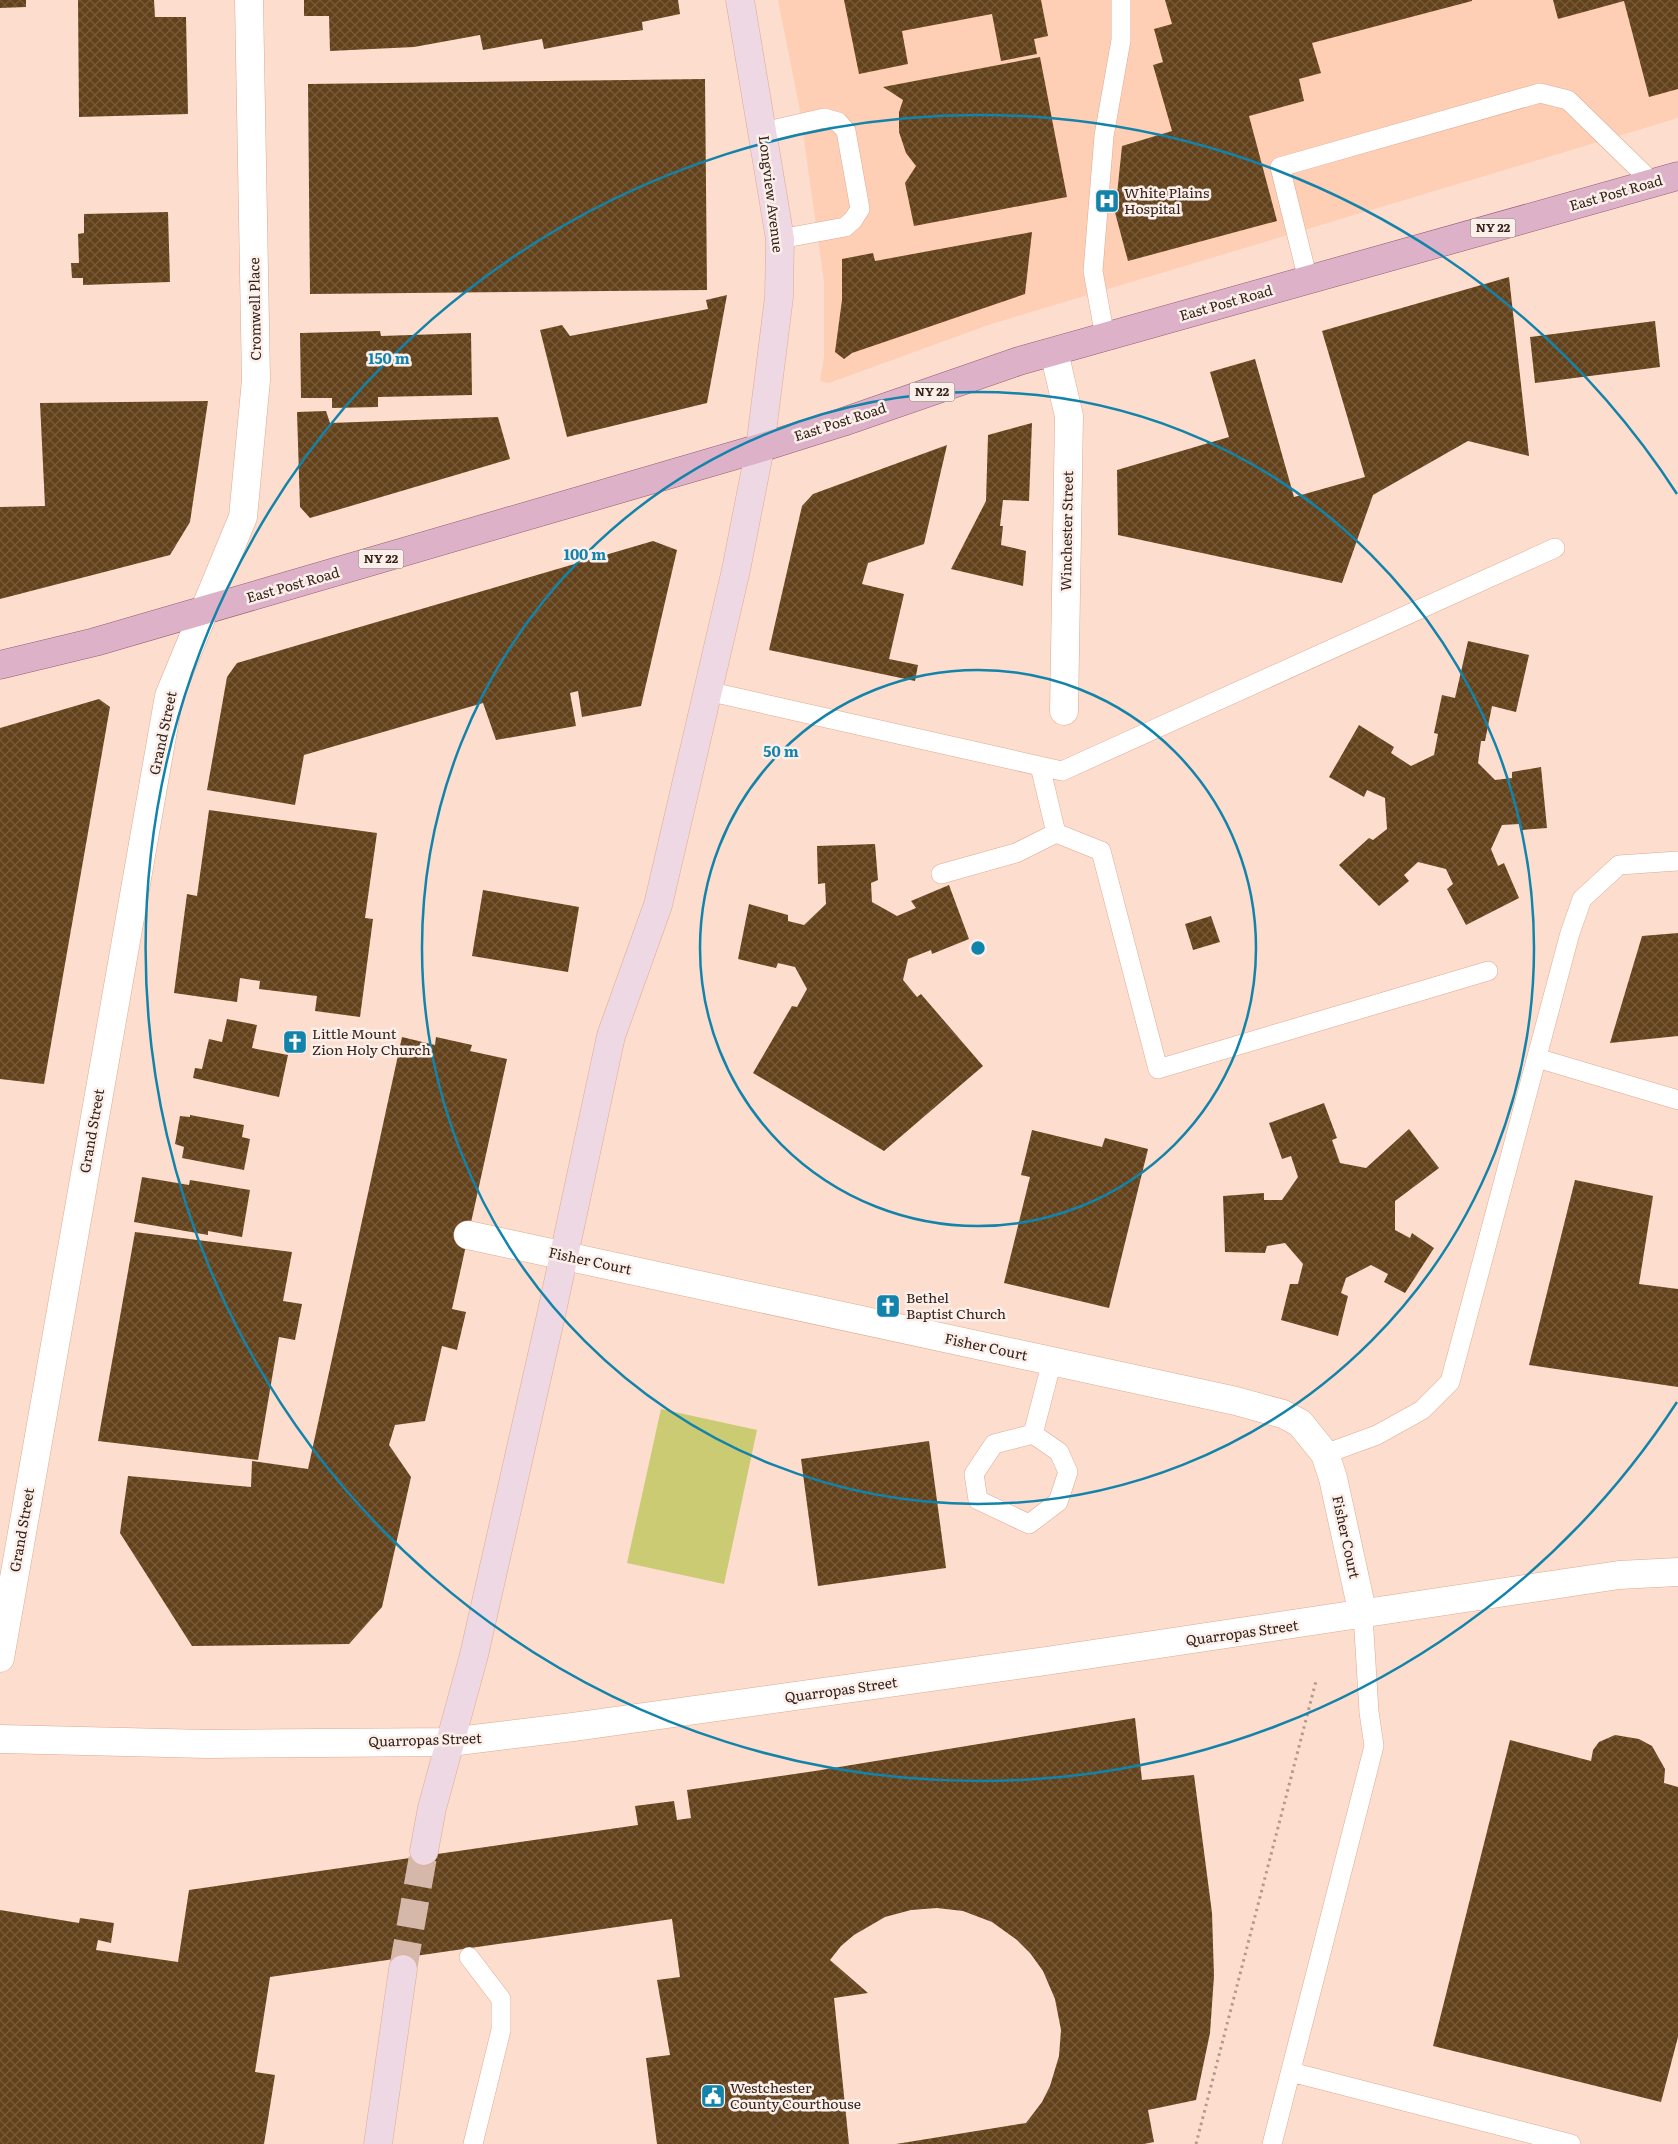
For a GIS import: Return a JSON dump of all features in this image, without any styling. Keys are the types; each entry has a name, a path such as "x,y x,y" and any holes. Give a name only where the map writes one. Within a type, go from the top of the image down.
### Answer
{"main road":[{"name":"Longview Avenue","path":"424,1851 432,1808 477,1646 612,1036 658,906 736,570 760,448 779,297 780,239 764,132 740,0"},
{"name":"East Post Road","path":"0,665 95,642 760,448 843,422 1019,361 1665,179"},
{"path":"378,2144 403,1969"}],"street":[{"name":"Cromwell Place","path":"205,610 242,517 256,380 249,0"},
{"name":"Winchester Street","path":"1054,352 1069,416 1064,711"},
{"name":"Grand Street","path":"0,1658 169,696 205,610"},
{"name":"Fisher Court","path":"468,1235 1236,1401 1283,1414 1300,1422 1325,1454 1333,1478 1363,1615"},
{"name":"Quarropas Street","path":"0,1739 207,1744 450,1742 767,1701 1363,1615 1619,1575 1678,1572"}],"lane":[{"path":"1105,337 1093,271 1104,136 1121,40 1121,0"},
{"path":"1308,280 1280,167 1540,93 1568,100 1665,179"},
{"path":"764,132 824,118 838,122 846,131 860,209 853,220 845,227 780,239"},
{"path":"707,691 1062,771 1554,548"},
{"path":"1040,766 1056,833"},
{"path":"941,874 1016,853 1056,833 1101,851 1158,1069 1488,971"},
{"path":"1325,1454 1378,1435 1422,1410 1450,1382 1582,899 1619,866 1678,861"},
{"path":"1537,1058 1677,1099"},
{"path":"1033,1434 1052,1361"},
{"path":"1033,1434 1059,1452 1068,1472 1058,1502 1029,1524 978,1500 974,1474 994,1444 1033,1434"},
{"path":"1272,2144 1374,1746 1368,1712 1363,1615"},
{"path":"469,1957 501,1999 501,2030 473,2144"},
{"path":"1291,2072 1571,2144"}],"path":[{"path":"1196,2144 1316,1681"}],"shaded area":[{"name":"White Plains Hospital","path":"778,0 1678,0 1678,118 991,324 829,383 820,381 824,357 824,281 799,105"},
{"path":"661,1409 757,1430 724,1584 627,1563"}],"building":[{"path":"0,0 26,0 26,7 0,8"},
{"path":"78,0 154,0 155,17 186,17 188,114 79,117"},
{"path":"304,0 678,0 680,14 642,22 643,30 544,49 542,39 483,50 480,35 414,47 330,51 329,16 304,16"},
{"path":"844,0 1041,0 1048,36 1034,39 1037,54 1001,61 992,14 902,31 908,64 859,74"},
{"name":"White Plains Hospital","path":"1165,0 1472,1 1312,43 1321,73 1299,79 1304,101 1249,116 1277,221 1128,261 1113,205 1116,204 1122,146 1172,131 1153,65 1163,62 1154,29 1172,24"},
{"path":"1553,0 1678,0 1678,89 1649,97 1624,1 1558,19"},
{"path":"1040,57 1067,197 914,226 905,183 916,166 906,153 899,132 899,112 903,100 883,87"},
{"path":"705,79 707,290 310,294 308,84"},
{"path":"168,212 170,282 83,285 83,278 72,278 71,263 79,263 78,234 84,233 84,214"},
{"path":"1032,232 1025,294 852,353 844,359 835,352 842,300 842,259 873,253 875,261"},
{"path":"1509,277 1529,456 1468,441 1373,495 1342,583 1118,535 1117,470 1229,437 1210,372 1255,359 1294,497 1365,477 1322,331"},
{"path":"727,295 707,403 567,437 540,330 562,325 570,336 708,309 706,300"},
{"path":"1655,321 1660,367 1535,383 1530,337"},
{"path":"380,331 381,336 471,333 472,395 378,397 378,407 332,408 332,398 301,398 300,333"},
{"path":"208,401 190,522 170,555 0,599 0,507 45,506 40,403"},
{"path":"326,411 330,423 498,417 510,459 310,518 300,507 297,412"},
{"path":"1032,423 1029,501 1003,500 1000,526 1003,526 1001,545 1026,551 1023,586 951,569 986,501 988,435"},
{"path":"947,445 924,544 868,563 862,584 904,594 889,659 918,665 915,681 769,650 802,506 813,494"},
{"path":"653,541 677,550 641,706 582,717 578,691 570,693 576,726 496,740 483,703 304,755 295,805 207,790 227,677 237,663"},
{"path":"1468,641 1529,655 1516,712 1492,706 1485,741 1481,741 1478,763 1495,780 1512,778 1512,772 1541,767 1547,828 1522,830 1519,824 1502,825 1491,849 1498,866 1504,863 1519,898 1466,925 1447,889 1453,884 1446,869 1418,862 1404,875 1409,881 1379,906 1339,865 1369,838 1373,840 1387,829 1385,798 1367,790 1364,797 1329,777 1359,725 1394,747 1391,753 1411,766 1434,755 1438,734 1434,733 1442,695 1455,698"},
{"path":"99,699 110,707 44,1084 0,1079 0,728"},
{"path":"209,810 377,833 365,918 373,919 360,1017 315,1011 317,996 259,989 260,981 240,978 237,1002 174,993 187,894 197,896"},
{"path":"875,844 878,880 871,883 872,902 897,916 916,908 911,901 949,885 969,939 932,954 931,950 908,959 903,980 917,997 921,994 983,1066 884,1151 753,1073 792,1006 797,1007 807,989 795,967 778,963 776,968 738,959 749,904 788,915 788,921 804,925 826,904 825,883 818,884 817,846"},
{"path":"483,890 579,907 568,972 472,956"},
{"path":"1211,916 1220,942 1193,950 1185,924"},
{"path":"1678,933 1678,1036 1610,1043 1642,936"},
{"path":"227,1019 257,1025 252,1048 288,1055 279,1097 193,1078 195,1068 202,1069 209,1039 222,1042"},
{"path":"402,1037 435,1045 436,1037 472,1045 470,1051 507,1059 452,1309 466,1312 457,1350 442,1346 425,1421 395,1425 389,1445 411,1477 382,1607 349,1644 192,1646 120,1533 128,1476 251,1487 252,1461 308,1469"},
{"path":"1324,1103 1337,1138 1332,1140 1340,1163 1366,1168 1409,1129 1439,1168 1395,1201 1395,1230 1410,1238 1412,1233 1434,1248 1405,1293 1384,1282 1388,1274 1371,1265 1346,1278 1341,1293 1348,1296 1338,1336 1281,1320 1290,1284 1298,1284 1303,1264 1285,1243 1267,1246 1265,1253 1225,1252 1223,1196 1264,1193 1264,1200 1282,1200 1298,1177 1291,1156 1282,1159 1269,1123"},
{"path":"190,1115 244,1125 242,1137 250,1139 244,1170 182,1158 184,1147 175,1144 180,1116 190,1117"},
{"path":"1032,1130 1102,1147 1105,1138 1148,1149 1109,1308 1004,1283 1030,1177 1021,1175"},
{"path":"142,1177 189,1185 190,1180 250,1190 242,1237 208,1231 208,1235 134,1222"},
{"path":"1575,1180 1653,1196 1639,1284 1678,1289 1678,1387 1529,1365"},
{"path":"135,1232 292,1252 283,1301 302,1304 295,1340 279,1337 258,1460 98,1441"},
{"path":"929,1441 946,1568 818,1586 801,1459"},
{"path":"1135,1718 1142,1780 1194,1775 1212,1913 1214,1976 1210,2033 1196,2100 1148,2110 1154,2142 1144,2144 896,2144 1026,2123 1042,2102 1050,2086 1059,2056 1061,2030 1055,1999 1043,1971 1030,1953 1017,1940 992,1922 963,1911 937,1908 911,1910 885,1917 854,1935 841,1946 830,1960 868,1993 834,1998 849,2144 657,2144 646,2058 670,2055 657,1980 680,1977 672,1919 270,1977 255,2072 275,2075 264,2144 0,2144 0,1910 79,1923 80,1918 114,1923 111,1943 98,1940 96,1950 178,1962 189,1890 638,1825 635,1806 674,1801 677,1820 691,1818 687,1790 815,1771"},
{"path":"1615,1735 1639,1739 1652,1746 1665,1769 1664,1783 1678,1787 1678,2037 1661,2102 1433,2046 1510,1740 1591,1761 1593,1750 1599,1742"}],"tunnel":[{"path":"403,1969 424,1851"}],"place":[{"name":"White Plains Hospital","path":"1107,201"},
{"name":"Little Mount Zion Holy Church","path":"295,1042"},
{"name":"Bethel Baptist Church","path":"888,1306"},
{"name":"Westchester County Courthouse","path":"713,2096"}]}
